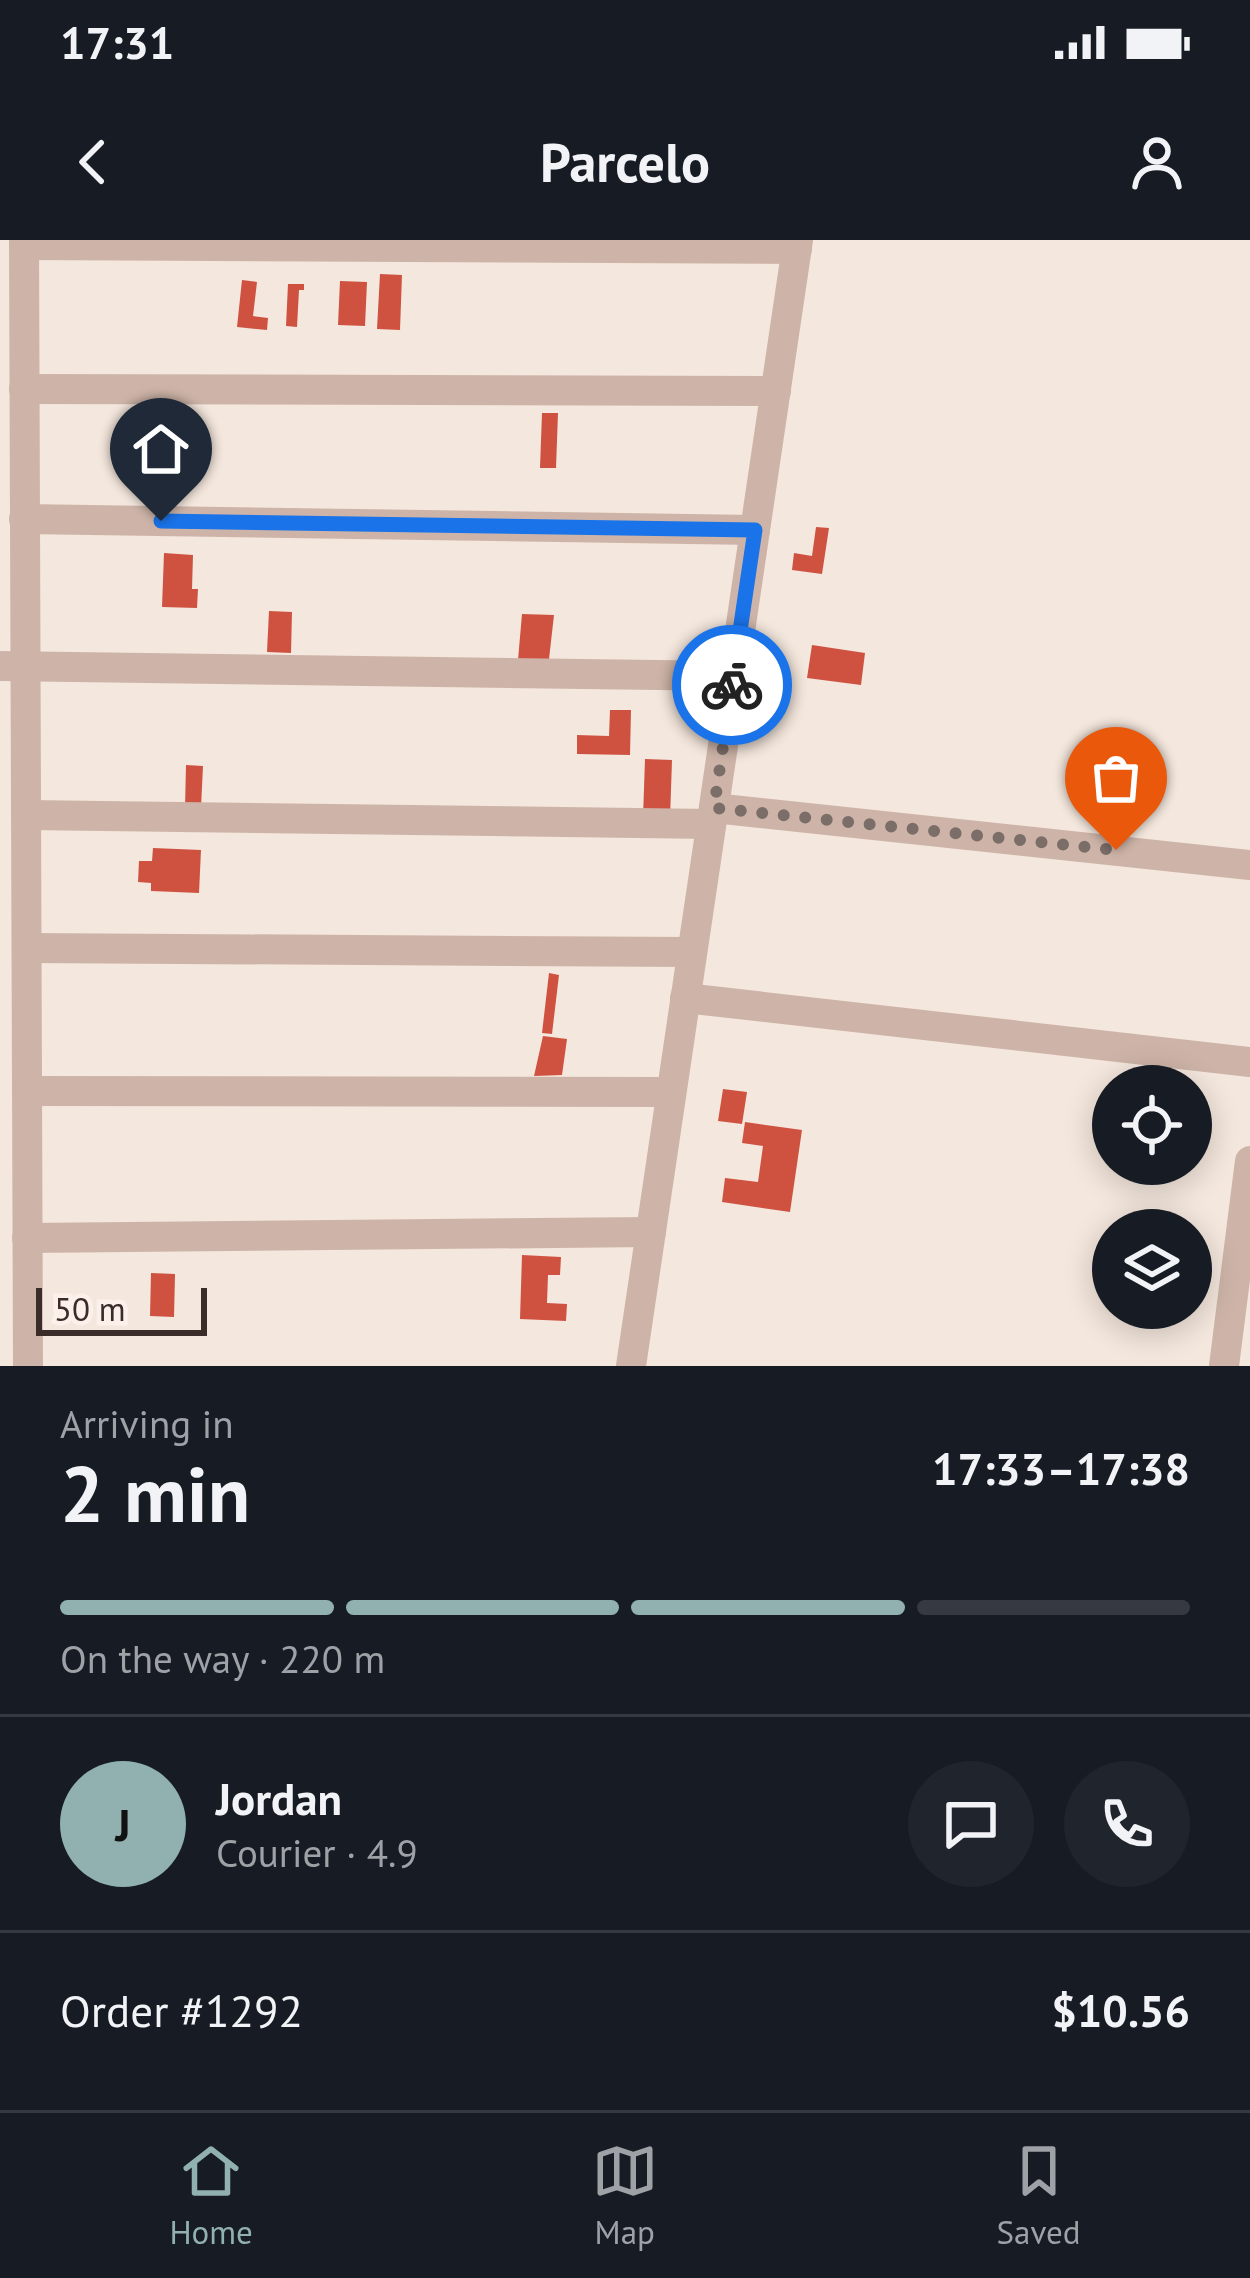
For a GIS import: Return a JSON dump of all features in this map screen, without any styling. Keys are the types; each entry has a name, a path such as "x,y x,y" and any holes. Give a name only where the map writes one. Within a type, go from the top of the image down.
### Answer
{"street":[{"path":"28,1366 26,815 13,666 24,389 24,243 798,244 631,1366"},
{"path":"24,389 776,391"},
{"path":"16,529 755,530"},
{"path":"13,666 734,676"},
{"path":"26,815 712,816 1250,865"},
{"path":"27,948 692,952"},
{"path":"686,998 1250,1062"},
{"path":"27,1090 671,1092"},
{"path":"1224,1366 1250,1161"},
{"path":"27,1238 651,1232"}],"building":[{"path":"380,274 402,275 400,330 377,329"},
{"path":"242,280 257,282 253,316 268,318 267,330 237,327"},
{"path":"340,281 367,282 365,326 338,325"},
{"path":"288,284 304,284 304,290 299,290 297,327 286,326"},
{"path":"542,413 558,413 556,468 540,468"},
{"path":"816,527 829,528 822,574 792,570 794,553 812,556"},
{"path":"164,553 193,555 197,608 162,607"},
{"path":"269,611 292,612 291,653 267,652"},
{"path":"522,614 554,615 549,659 518,660"},
{"path":"812,645 865,653 861,685 807,678"},
{"path":"610,710 631,710 630,755 577,754 577,735 609,736"},
{"path":"645,759 672,760 670,819 643,818"},
{"path":"186,765 203,766 201,808 185,808"},
{"path":"153,848 201,850 199,893 151,891 151,883 138,882 139,861 152,861"},
{"path":"549,973 559,975 552,1034 542,1033"},
{"path":"543,1036 567,1039 562,1075 534,1076"},
{"path":"723,1089 747,1092 742,1124 718,1121"},
{"path":"745,1122 802,1130 790,1212 722,1202 725,1178 758,1182 763,1146 742,1143"},
{"path":"522,1255 561,1257 560,1275 548,1275 547,1303 567,1304 566,1321 520,1319"},
{"path":"151,1273 175,1274 174,1317 150,1316"}],"way so far":[{"path":"732,685 714,808 1116,850"}],"route":[{"path":"161,521 755,530 732,685"}]}
